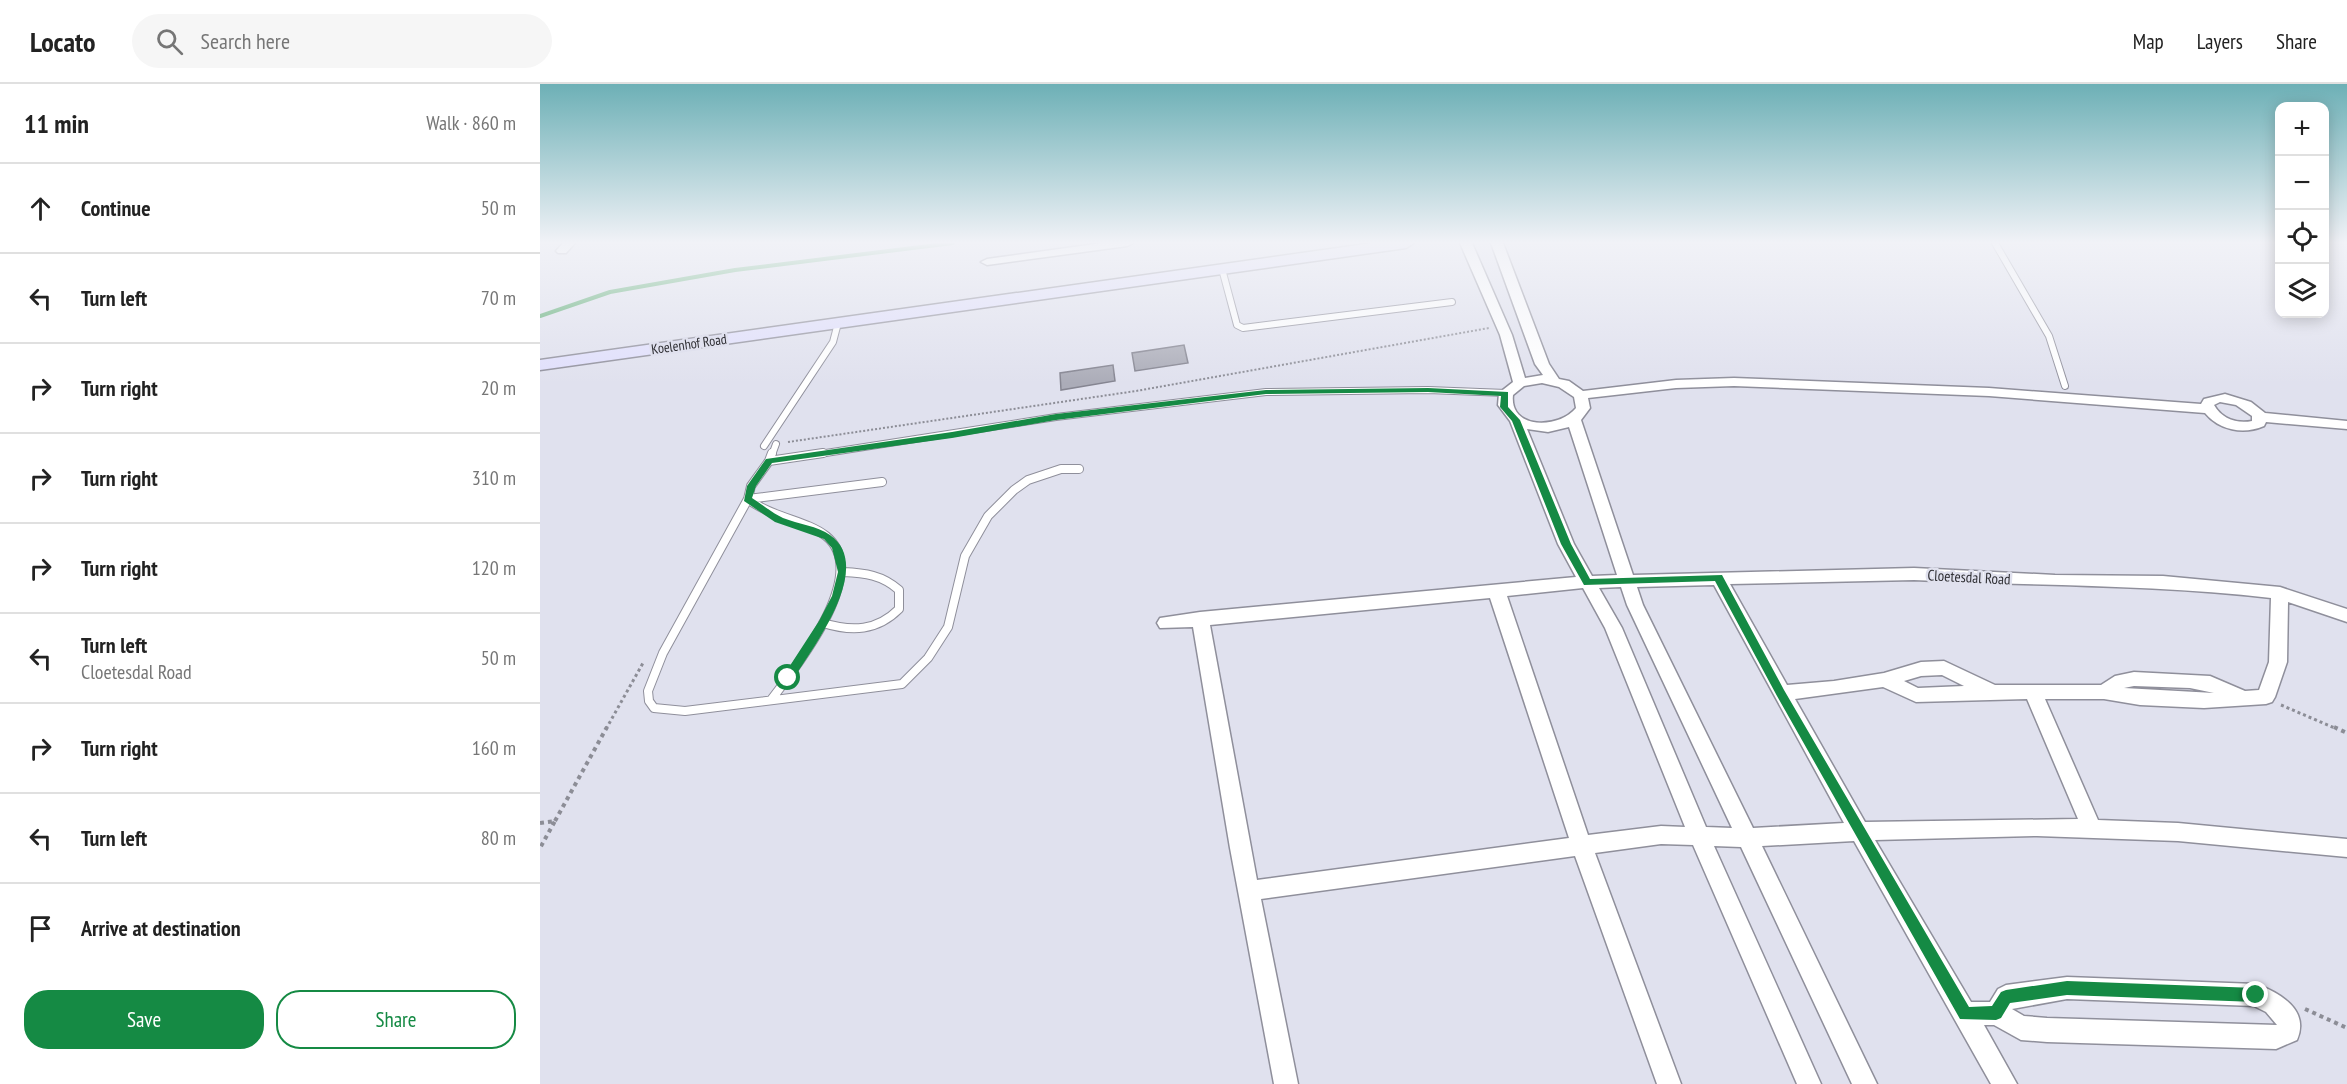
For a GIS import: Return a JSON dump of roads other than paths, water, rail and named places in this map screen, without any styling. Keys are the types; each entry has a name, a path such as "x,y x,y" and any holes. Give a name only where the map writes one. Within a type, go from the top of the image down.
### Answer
{"main road":[{"name":"Koelenhof Road","path":"838,323 1021,290"},
{"name":"Koelenhof Road","path":"540,365 1075,290"}],"street":[{"path":"1487,290 1503,326 1520,383"},
{"path":"1514,290 1542,364 1553,381"},
{"path":"1516,420 1540,428 1553,428 1574,420 1583,408 1580,395 1574,389 1553,381 1520,383 1506,393 1504,407 1516,420 1566,544 1612,628 1700,838 1809,1084"},
{"path":"1580,395 1676,384 1734,382 1989,392 2208,409 2225,422 2242,427 2255,426 2259,423 2260,417"},
{"path":"2208,409 2209,402 2226,398 2250,406 2260,417 2347,425"},
{"path":"1574,420 1635,605 1865,1084"},
{"name":"Cloetesdal Road","path":"1166,623 1496,589 1587,582 1718,577 1977,576 2055,581 2163,582 2280,593 2347,616"},
{"path":"1718,577 1859,831 2006,1084"},
{"path":"1496,589 1581,845 1669,1084"},
{"path":"1884,680 1916,694 2104,692 2173,700 2246,700 2266,697 2278,662 2280,593"},
{"path":"1200,618 1248,891 1286,1084"},
{"path":"1781,693 1884,680 1922,669 1944,668 1993,692"},
{"path":"2033,692 2092,829"},
{"path":"1248,891 1661,835 1748,838 1859,831 2037,827 2178,832 2347,848"},
{"path":"1965,1014 1996,1013 2020,1028 2047,1030 2276,1037 2289,1032 2288,1018 2274,1004 2256,995 2067,988 2006,997 1996,1013"}],"lane":[{"path":"1228,290 1237,325 1244,328 1452,302"},
{"path":"2022,290 2049,336 2065,386"},
{"path":"838,323 833,342 764,446 776,444 769,461 751,486 748,499 663,653 648,691 649,701 654,708 685,711 902,684 919,669 948,626 969,547 1000,501 1032,477 1064,467 1079,469"},
{"path":"769,461 942,437 1056,417 1266,392 1428,390 1506,393"},
{"path":"748,499 882,482"},
{"path":"748,499 778,519 827,537 836,547 843,572 837,596 823,623 771,700"},
{"path":"823,623 842,630 864,629 891,619 899,609 898,590 890,581 874,574 843,572"}],"waterway":[{"path":"540,316 623,290"}]}
